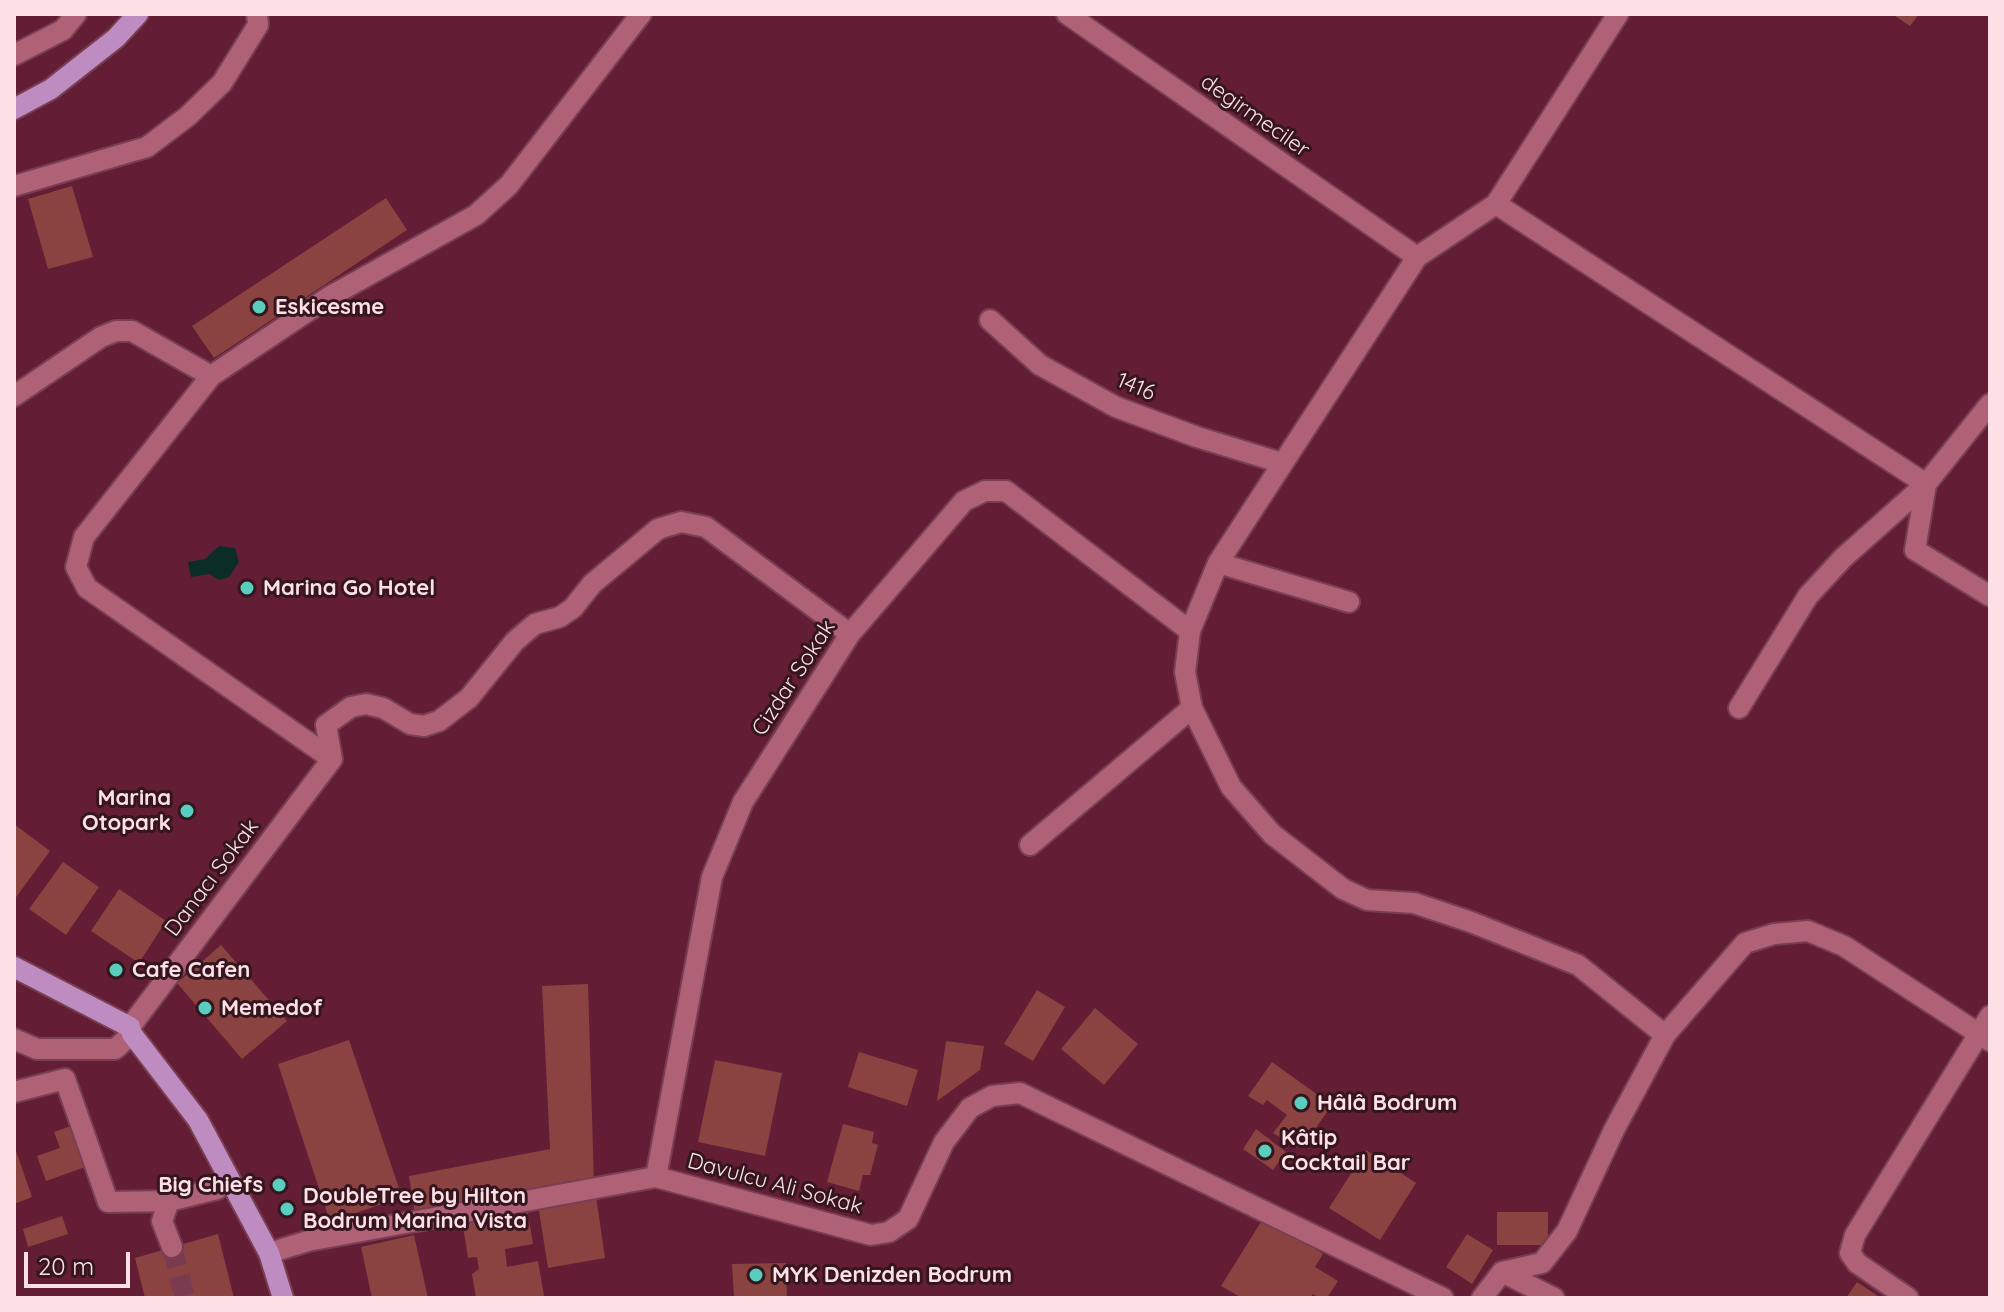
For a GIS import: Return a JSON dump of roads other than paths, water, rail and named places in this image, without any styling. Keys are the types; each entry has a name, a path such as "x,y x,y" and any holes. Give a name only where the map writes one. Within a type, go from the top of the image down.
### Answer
{"main road":[{"path":"14,109 51,89 116,38 138,14"},
{"path":"14,967 131,1030 198,1120 269,1253 283,1298"}],"street":[{"path":"14,55 63,30 76,14"},
{"path":"14,186 147,147 188,116 222,83 258,25 257,14"},
{"path":"332,759 87,588 76,567 84,537 211,376 329,297 476,215 509,185 641,14"},
{"name":"degirmeciler","path":"1067,14 1417,257"},
{"path":"1618,14 1496,204 1417,257 1218,563 1190,631 1185,672 1192,708 1231,787 1272,834 1343,889 1367,900 1414,903 1578,965 1665,1035"},
{"path":"1496,204 1926,484"},
{"name":"1416","path":"990,320 1040,365 1116,407 1197,437 1282,463"},
{"path":"14,396 101,337 116,331 132,331 211,376"},
{"path":"1739,708 1808,596 1843,558 1926,484 1990,404"},
{"path":"1926,484 1915,550 1990,596"},
{"name":"Cizdar Sokak","path":"656,1177 712,877 743,802 850,634 964,501 985,491 1006,491 1190,631"},
{"path":"332,759 326,725 351,707 366,704 383,708 410,724 424,726 439,721 469,698 515,641 535,624 560,617 573,608 592,584 658,529 681,522 706,527 850,634"},
{"path":"1218,563 1349,602"},
{"path":"1030,845 1192,708"},
{"name":"Danacı Sokak","path":"131,1030 332,759"},
{"path":"1482,1298 1502,1272 1542,1263 1567,1231 1614,1130 1665,1035 1745,943 1774,934 1808,931 1844,946 1984,1037"},
{"path":"1908,1298 1857,1263 1850,1253 1855,1235 1984,1037 1990,1016"},
{"path":"14,1039 37,1049 115,1049 131,1030"},
{"path":"14,1092 65,1079 108,1202 169,1201 217,1189"},
{"name":"Davulcu Ali Sokak","path":"269,1253 308,1241 656,1177 871,1235 889,1232 908,1219 944,1142 970,1108 992,1096 1020,1093 1443,1298"},
{"path":"169,1201 162,1221 172,1247"},
{"path":"1502,1272 1554,1298"}],"tunnel":[{"path":"172,1247 185,1298"}],"place":[{"name":"Eskicesme","path":"259,307"},
{"name":"Marina Go Hotel","path":"247,588"},
{"name":"Marina Otopark","path":"187,811"},
{"name":"Cafe Cafen","path":"116,970"},
{"name":"Memedof","path":"205,1008"},
{"name":"Hâlâ Bodrum","path":"1301,1103"},
{"name":"Kâtip Cocktail Bar","path":"1265,1151"},
{"name":"Big Chiefs","path":"279,1185"},
{"name":"DoubleTree by Hilton Bodrum Marina Vista","path":"287,1209"},
{"name":"MYK Denizden Bodrum","path":"756,1275"}]}
